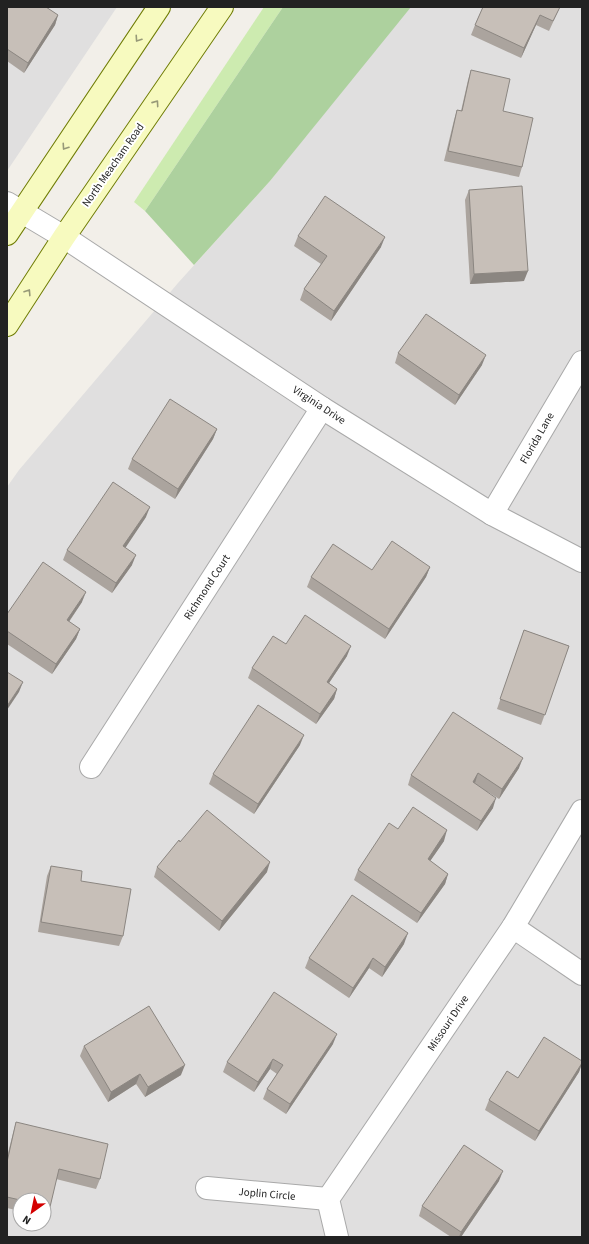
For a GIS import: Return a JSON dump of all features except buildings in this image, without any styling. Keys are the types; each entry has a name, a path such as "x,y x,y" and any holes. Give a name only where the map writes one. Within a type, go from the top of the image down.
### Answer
{"main road":[{"path":"7,234 14,208 159,7"},
{"name":"North Meacham Road","path":"7,325 64,236 222,7"}],"street":[{"name":"Virginia Drive","path":"14,208 64,236 322,408 492,514 582,561"},
{"name":"Florida Lane","path":"492,514 582,362"},
{"name":"Richmond Court","path":"91,766 322,408"},
{"name":"Missouri Drive","path":"328,1199 513,927 582,811"},
{"path":"513,927 582,974"},
{"name":"Joplin Circle","path":"207,1188 328,1199"},
{"path":"328,1199 337,1237"}],"shaded area":[{"path":"7,7 117,7 7,171"},
{"path":"409,7 582,7 582,1237 7,1237 7,487 19,470 178,283 270,181"}],"green space":[{"path":"264,7 283,7 145,211 134,202"},
{"path":"283,7 411,7 270,181 194,265 145,211"}]}
